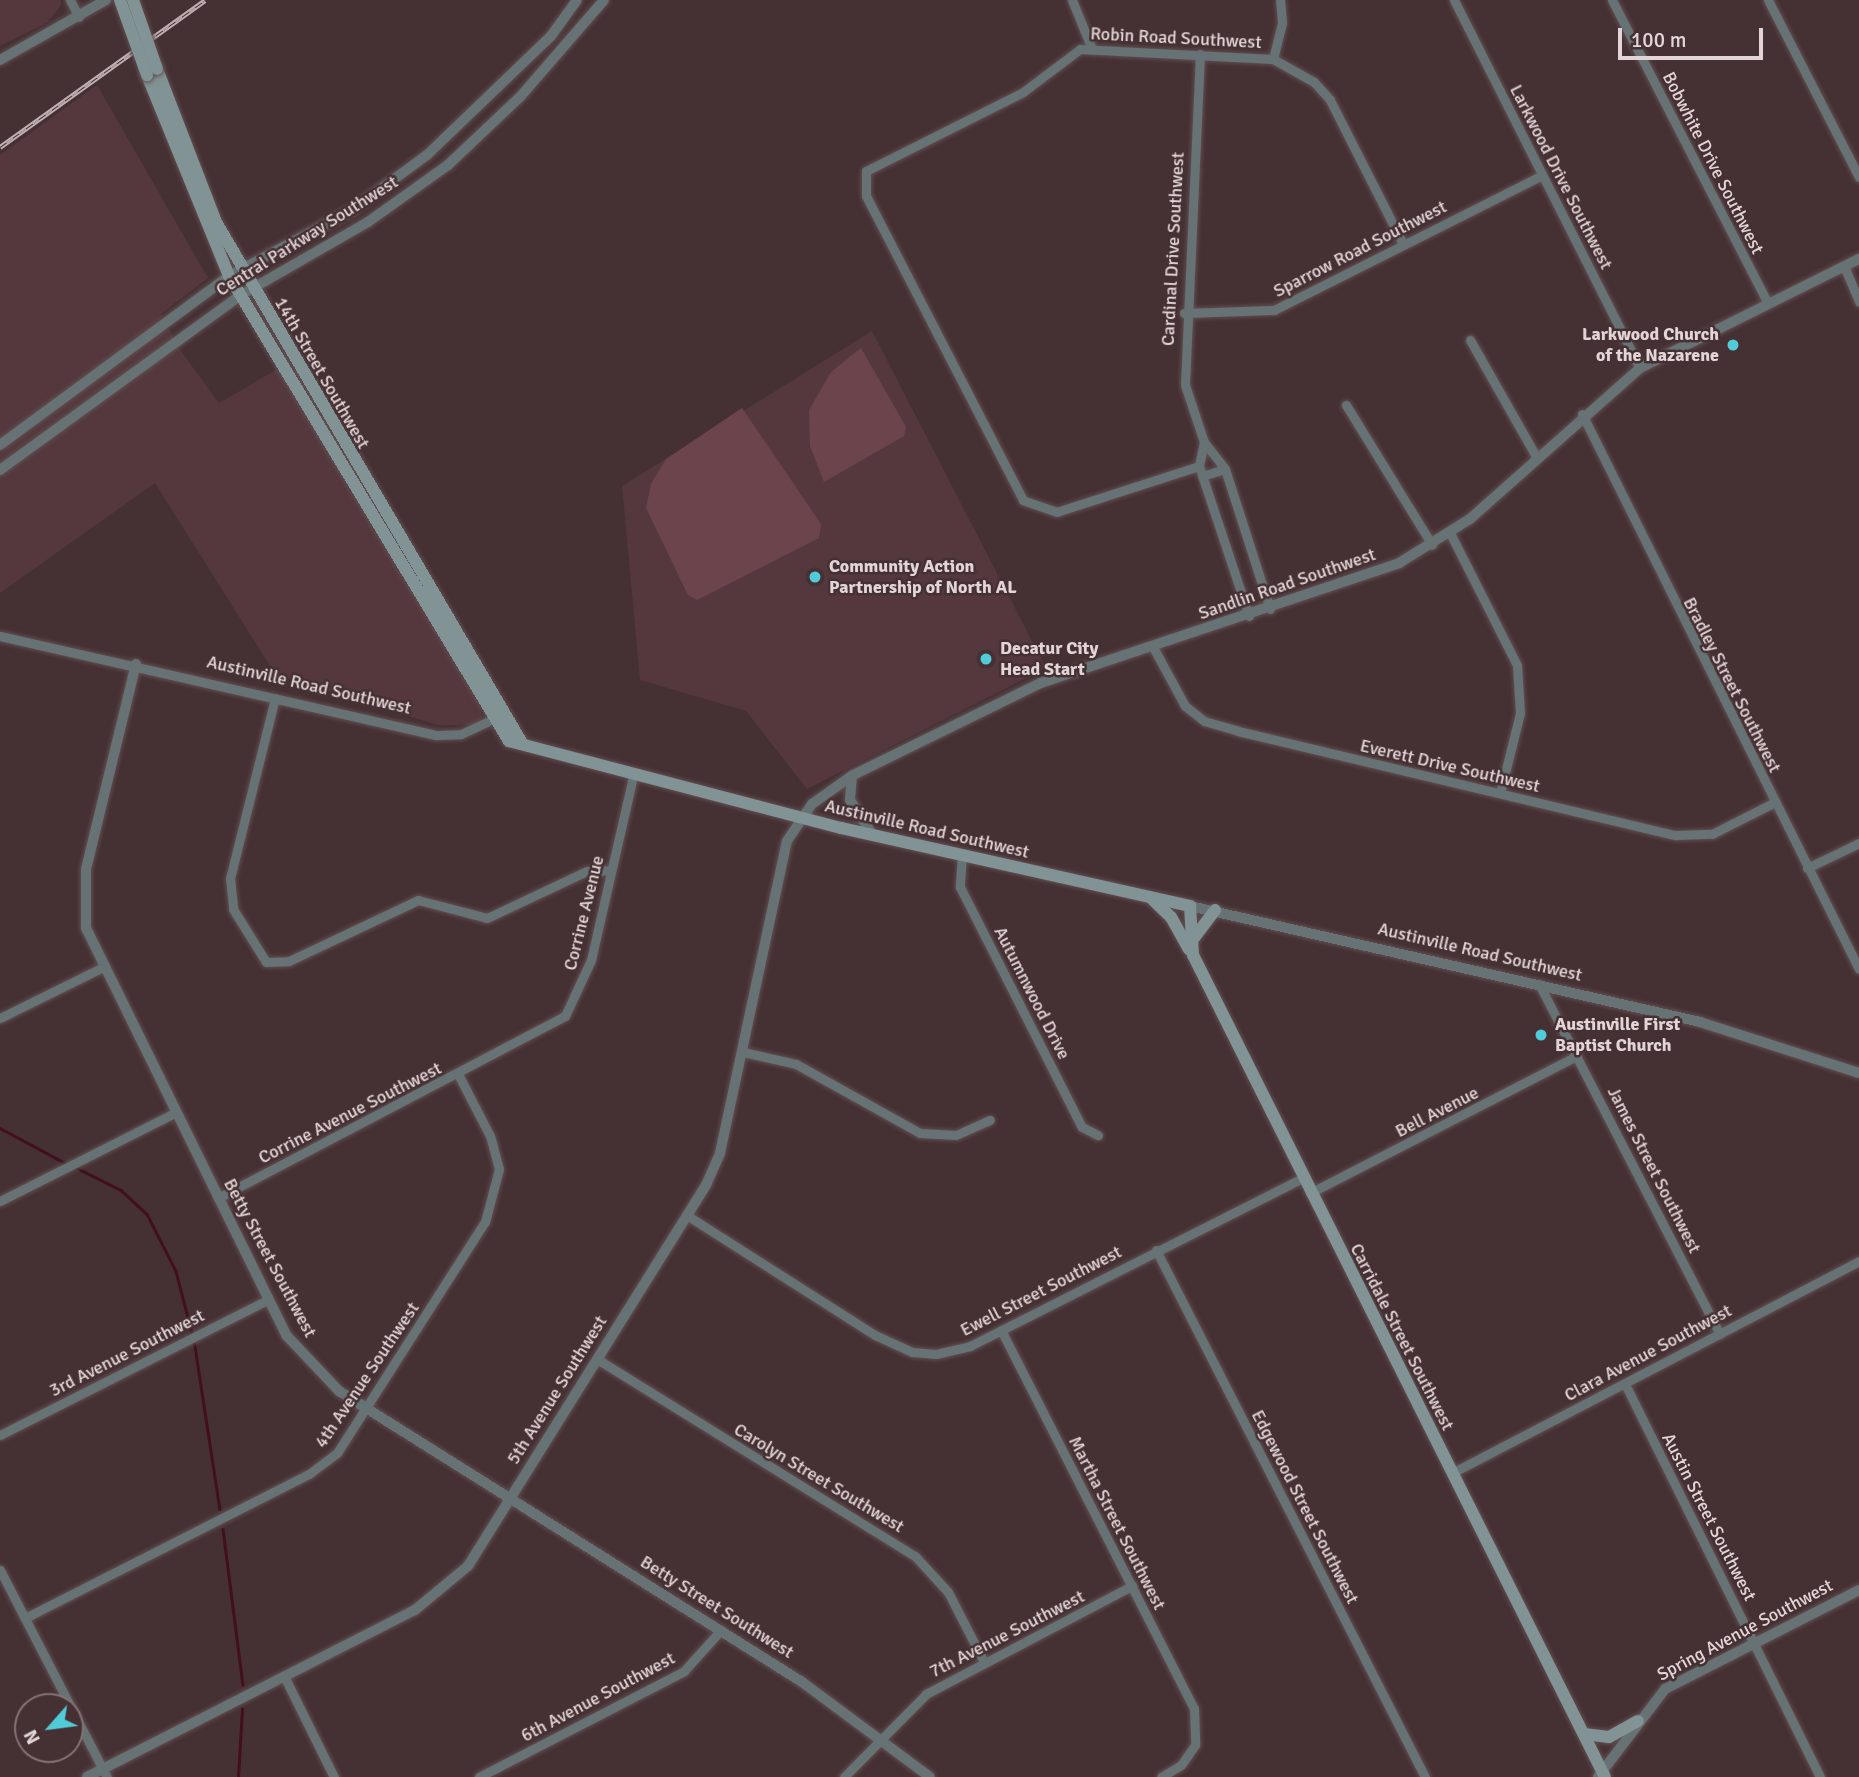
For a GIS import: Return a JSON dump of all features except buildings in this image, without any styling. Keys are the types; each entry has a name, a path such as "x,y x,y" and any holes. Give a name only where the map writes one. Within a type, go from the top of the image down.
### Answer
{"main road":[{"name":"14th Street Southwest","path":"120,0 192,166 241,269 246,292 493,719"},
{"name":"14th Street Southwest","path":"133,0 152,72 189,190 229,275 246,292 522,743"},
{"name":"Austinville Road Southwest","path":"493,719 509,741 633,776 962,855 1191,906"},
{"path":"1149,897 1171,917 1193,955"},
{"name":"Carridale Street Southwest","path":"1191,906 1193,955 1310,1194 1584,1734 1602,1776"},
{"path":"1193,955 1197,926 1215,910"},
{"path":"1584,1734 1609,1737 1638,1721"}],"street":[{"path":"70,0 79,17"},
{"path":"0,60 106,0"},
{"name":"Central Parkway Southwest","path":"0,445 229,275 352,210 427,155 551,36 577,0"},
{"name":"Central Parkway Southwest","path":"0,470 246,292 368,222 448,164 520,97 604,0"},
{"path":"1072,0 1092,49"},
{"path":"1273,59 1282,22 1280,0"},
{"name":"Larkwood Drive Southwest","path":"1454,0 1640,368"},
{"name":"Bobwhite Drive Southwest","path":"1612,0 1767,302"},
{"path":"1768,0 1859,177"},
{"name":"Robin Road Southwest","path":"1199,466 1045,512 1023,500 862,183 876,165 1023,92 1058,60 1092,49 1273,59 1314,82 1330,100 1403,244"},
{"name":"Cardinal Drive Southwest","path":"1200,54 1185,313 1185,384 1204,442 1225,469 1270,609"},
{"name":"Sparrow Road Southwest","path":"1185,313 1263,313 1542,176"},
{"name":"Sandlin Road Southwest","path":"799,817 853,775 1041,683 1357,581 1432,545 1450,533 1537,458 1582,414 1640,368 1767,302 1859,260"},
{"path":"1844,267 1859,302"},
{"path":"1469,340 1537,458"},
{"path":"1346,405 1432,545"},
{"name":"Bradley Street Southwest","path":"1582,414 1859,970"},
{"name":"Cardinal Drive Southwest","path":"1204,442 1199,466 1249,616"},
{"path":"1202,476 1225,469"},
{"path":"1450,533 1517,665 1520,713 1500,793"},
{"name":"Austinville Road Southwest","path":"0,636 136,664 438,735 461,734 493,719"},
{"name":"Everett Drive Southwest","path":"1153,647 1177,697 1204,721 1688,836 1723,830 1774,802"},
{"name":"Betty Street Southwest","path":"136,664 82,904 103,967 269,1299 312,1366 366,1409 721,1630 881,1739 930,1777"},
{"path":"275,698 230,878 233,909 266,962 289,961 418,900 487,918 587,870 611,870"},
{"path":"853,775 850,800 872,834"},
{"name":"Corrine Avenue","path":"458,1076 565,1016 591,960 633,776"},
{"name":"5th Avenue Southwest","path":"87,1777 105,1773 435,1598 468,1566 688,1216 720,1153 788,841 799,817"},
{"path":"1807,868 1859,843"},
{"name":"Autumnwood Drive","path":"962,855 960,887 1082,1127 1098,1135"},
{"name":"Austinville Road Southwest","path":"1191,906 1712,1025 1859,1073"},
{"path":"0,1018 103,967"},
{"name":"James Street Southwest","path":"1539,984 1720,1334"},
{"path":"743,1052 796,1064 920,1133 956,1135 990,1120"},
{"name":"Bell Avenue","path":"1310,1194 1577,1056"},
{"name":"Corrine Avenue Southwest","path":"218,1198 458,1076"},
{"name":"4th Avenue Southwest","path":"25,1618 232,1514 326,1463 366,1409 478,1233 492,1197 499,1169 490,1136 458,1076"},
{"path":"0,1201 176,1112"},
{"name":"Ewell Street Southwest","path":"688,1216 912,1352 958,1350 1303,1178"},
{"name":"Edgewood Street Southwest","path":"1156,1250 1425,1777"},
{"name":"Clara Avenue Southwest","path":"1452,1473 1859,1261"},
{"name":"3rd Avenue Southwest","path":"0,1435 269,1299"},
{"name":"Martha Street Southwest","path":"1001,1330 1194,1709 1198,1733 1189,1756 1161,1777"},
{"name":"Carolyn Street Southwest","path":"597,1359 915,1556 948,1592 984,1662"},
{"name":"Austin Street Southwest","path":"1625,1384 1820,1777"},
{"path":"0,1570 105,1773"},
{"name":"7th Avenue Southwest","path":"844,1777 926,1693 1132,1587"},
{"name":"Spring Avenue Southwest","path":"1602,1776 1638,1721 1670,1685 1859,1590"},
{"name":"6th Avenue Southwest","path":"479,1777 684,1671 721,1630"},
{"path":"284,1676 334,1777"}],"shaded area":[{"path":"0,0 61,0 61,5 48,22 0,46"},
{"path":"97,85 208,278 161,314 181,351 219,403 279,368 481,708 482,725 437,725 275,674 155,483 0,593 0,155"},
{"name":"Community Action Partnership of North AL","path":"872,331 1046,668 807,789 746,711 640,680 622,486"},
{"path":"861,348 906,427 904,436 824,482 810,446 809,410 831,372"},
{"path":"742,408 821,524 819,538 697,600 688,595 646,508 651,484 666,459"}],"waterway":[{"path":"0,1128 67,1164"},
{"path":"73,1166 121,1190 147,1214 176,1271 192,1333"},
{"path":"194,1340 220,1509"},
{"path":"223,1529 243,1685"},
{"path":"238,1777 242,1709"}],"railway":[{"path":"0,147 205,0"}],"place":[{"name":"Larkwood Church of the Nazarene","path":"1733,345"},
{"name":"Community Action Partnership of North AL","path":"815,577"},
{"name":"Decatur City Head Start","path":"986,659"},
{"name":"Austinville First Baptist Church","path":"1541,1035"}]}
